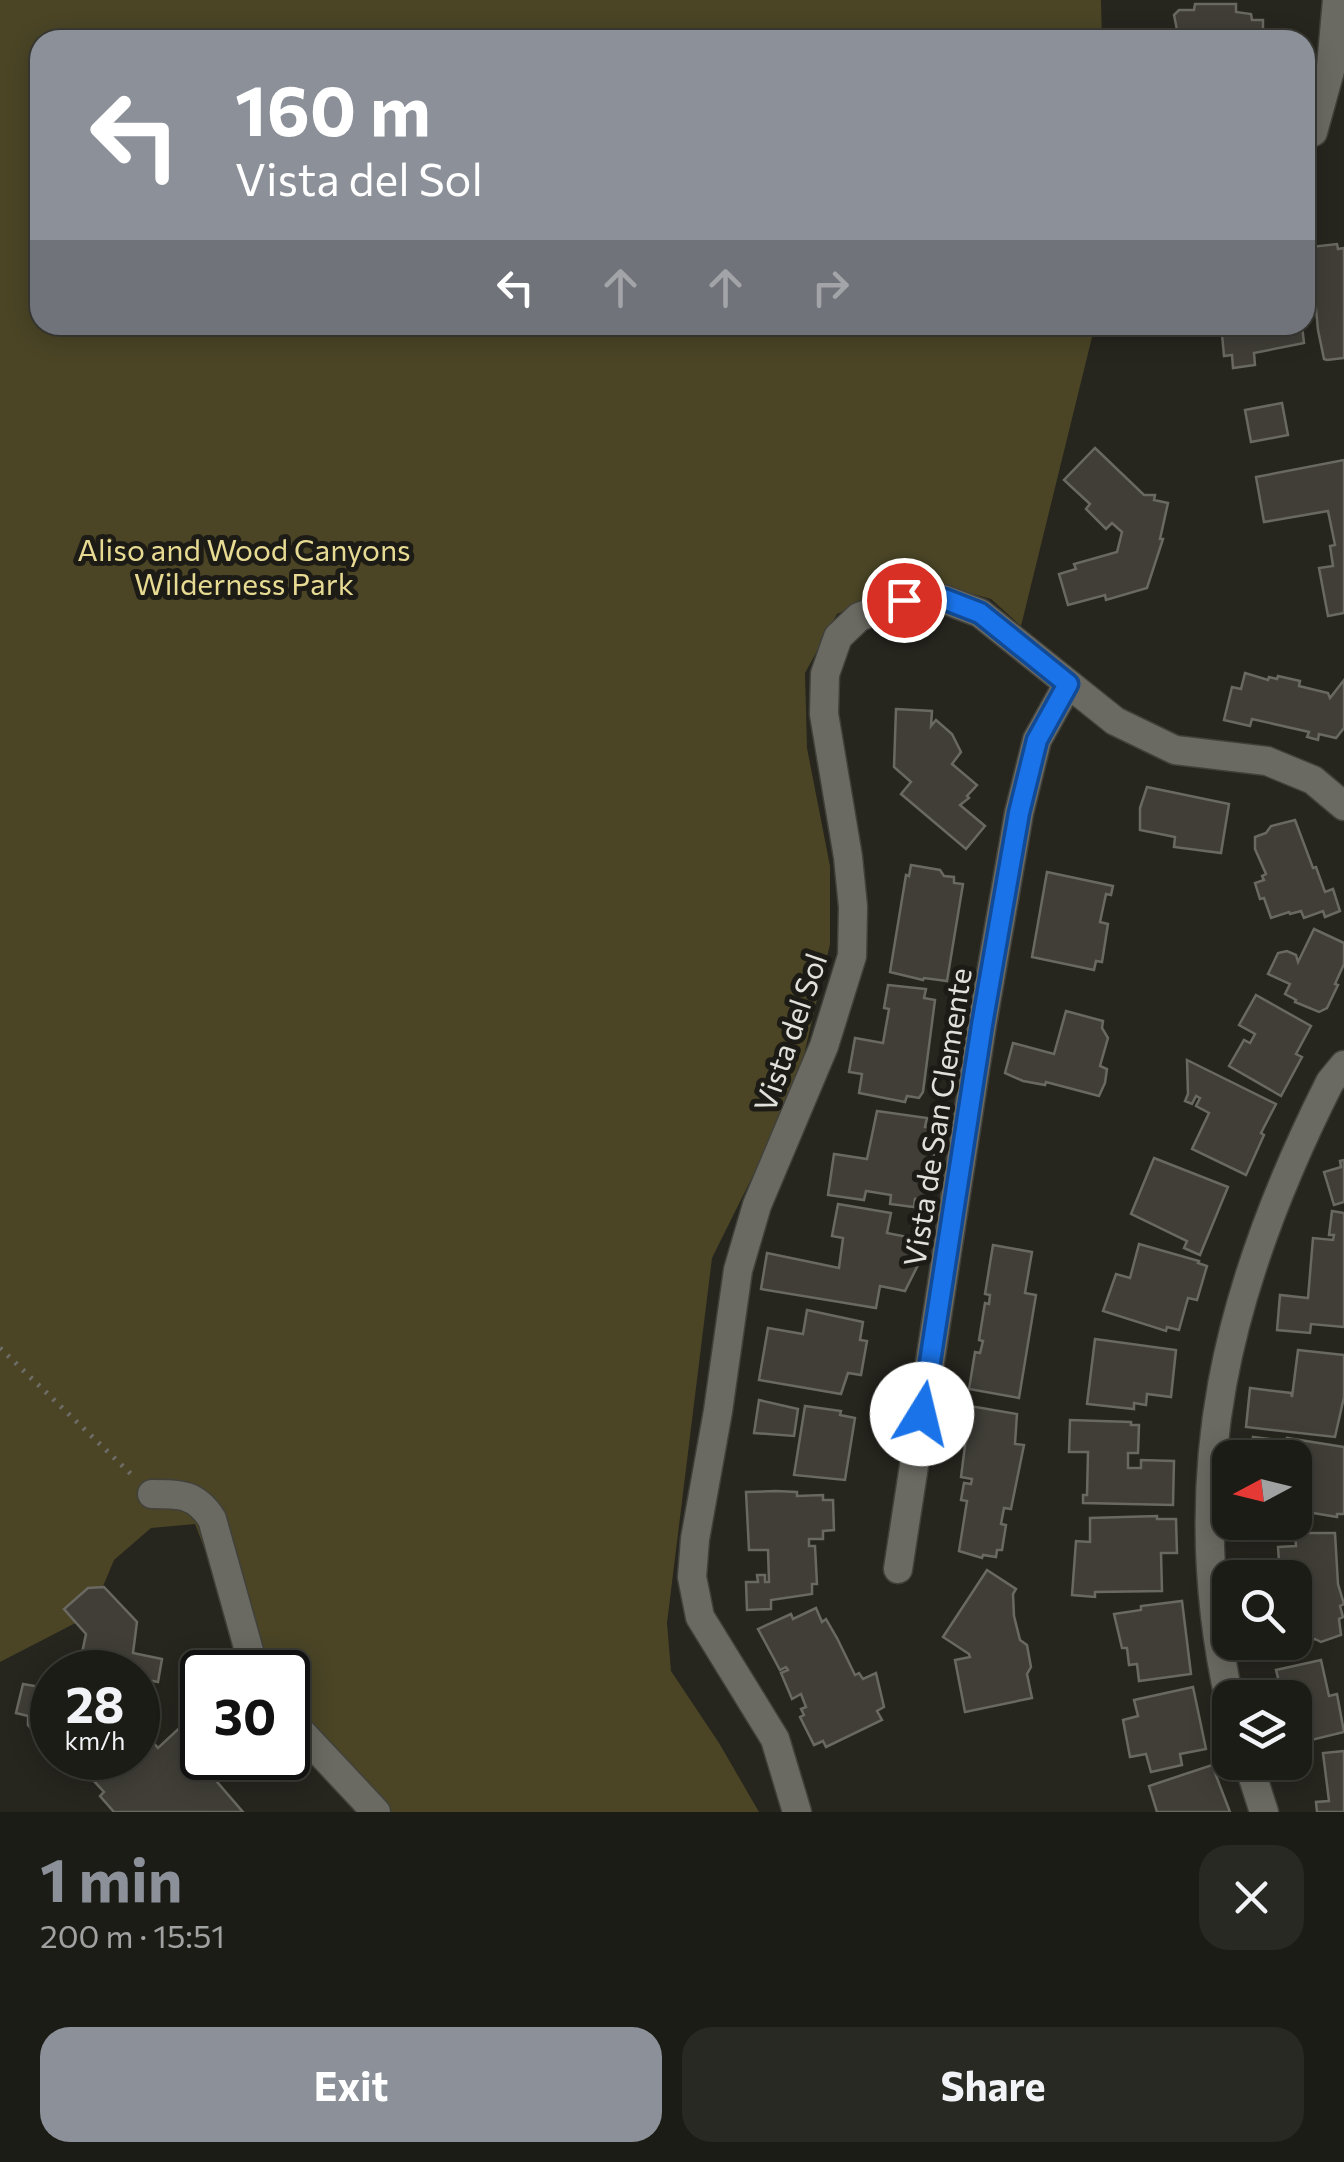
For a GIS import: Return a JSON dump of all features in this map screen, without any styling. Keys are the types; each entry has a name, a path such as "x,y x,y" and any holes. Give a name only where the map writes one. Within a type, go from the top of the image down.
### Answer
{"street":[{"path":"1315,125 1331,67 1337,0"},
{"name":"Vista del Sol","path":"796,1812 775,1738 700,1617 692,1577 694,1538 718,1411 738,1270 757,1205 824,1046 852,956 853,907 824,714 825,674 838,637 859,618 904,600 944,599 980,613 1115,721 1175,750 1267,761 1313,780 1344,806"},
{"name":"Vista de San Clemente","path":"898,1569 982,1025 1019,813 1037,740 1068,684"},
{"path":"1225,1680 1218,1650 1209,1507 1226,1359 1246,1277 1270,1211 1330,1082 1344,1065"},
{"path":"152,1494 184,1494 201,1502 212,1519 249,1650"},
{"path":"310,1742 376,1812"},
{"path":"1254,1780 1264,1812"}],"path":[{"path":"0,1348 152,1494"}],"green space":[{"name":"Aliso and Wood Canyons Wilderness Park","path":"0,0 1101,0 1102,30 30,30 30,335 1093,335 1021,626 991,599 916,578 837,614 805,673 807,748 830,866 830,944 796,1089 712,1258 667,1623 671,1671 759,1812 371,1812 310,1756 310,1650 244,1650 195,1524 151,1528 114,1560 91,1615 0,1662"}],"building":[{"path":"1195,4 1236,4 1236,12 1251,14 1252,20 1263,20 1263,30 1177,30 1174,15 1179,10 1194,10"},
{"path":"1337,244 1338,249 1344,248 1344,358 1324,359 1315,299 1315,246"},
{"path":"1222,335 1303,335 1304,343 1254,353 1255,365 1233,368 1232,355 1224,356"},
{"path":"1282,403 1288,435 1251,442 1245,410"},
{"path":"1095,448 1144,495 1155,495 1154,500 1168,503 1163,539 1147,588 1106,600 1105,595 1068,605 1059,574 1076,569 1074,564 1117,552 1122,532 1112,523 1106,529 1086,509 1090,504 1064,480"},
{"path":"1344,460 1344,613 1328,616 1319,568 1333,566 1330,546 1335,545 1328,511 1264,522 1256,477"},
{"path":"1245,673 1268,680 1278,676 1300,681 1299,686 1328,693 1330,698 1344,680 1344,728 1336,738 1319,734 1318,740 1307,737 1309,732 1252,719 1250,726 1224,720 1232,687 1241,689"},
{"path":"896,709 932,711 931,726 936,720 952,734 961,752 952,764 977,785 960,805 985,826 966,849 901,794 911,782 894,767"},
{"path":"1147,787 1229,804 1221,853 1174,847 1175,837 1140,830 1140,808"},
{"path":"1295,820 1313,868 1316,867 1325,892 1333,889 1340,911 1325,917 1323,911 1304,918 1301,911 1271,918 1255,883 1264,880 1262,876 1266,874 1255,849 1255,837 1271,826"},
{"path":"911,865 940,870 944,876 954,877 954,883 963,884 947,981 890,972"},
{"path":"1047,872 1113,886 1111,895 1106,894 1100,922 1108,924 1102,962 1096,961 1094,970 1032,957"},
{"path":"1314,929 1344,943 1344,964 1335,984 1338,985 1327,1008 1319,1012 1295,1002 1285,994 1290,984 1268,974 1278,953 1296,955 1298,962"},
{"path":"888,985 926,989 924,998 935,1000 923,1092 919,1098 907,1096 905,1102 859,1093 862,1074 849,1072 855,1038 883,1043 889,1009 884,1008"},
{"path":"1256,995 1311,1026 1296,1054 1302,1057 1281,1096 1229,1066 1244,1040 1250,1043 1255,1034 1239,1025"},
{"path":"1066,1011 1103,1021 1108,1038 1100,1066 1107,1069 1099,1096 1046,1082 1045,1085 1023,1081 1005,1073 1013,1043 1054,1054"},
{"path":"1187,1060 1276,1104 1246,1175 1192,1149 1209,1113 1196,1106 1200,1098 1196,1096 1192,1104 1185,1101"},
{"path":"877,1111 927,1118 925,1127 934,1128 933,1133 937,1134 927,1201 915,1199 914,1207 890,1204 891,1195 866,1191 864,1200 828,1195 834,1154 867,1159"},
{"path":"1154,1158 1228,1187 1200,1255 1184,1248 1187,1241 1131,1214"},
{"path":"1344,1160 1344,1202 1334,1205 1324,1172 1341,1167 1340,1161"},
{"path":"838,1204 891,1213 887,1233 913,1238 918,1265 905,1291 880,1286 876,1308 761,1289 767,1253 839,1268 843,1238 832,1236"},
{"path":"1332,1211 1344,1213 1344,1327 1311,1324 1310,1333 1277,1330 1280,1295 1308,1298 1313,1238 1333,1240 1334,1235 1329,1235"},
{"path":"1139,1244 1207,1266 1197,1300 1188,1298 1179,1330 1167,1327 1166,1331 1103,1311 1116,1274 1130,1278"},
{"path":"993,1245 1032,1252 1025,1293 1036,1295 1019,1398 969,1389 975,1352 980,1353 983,1341 979,1340 985,1303 989,1304 990,1295 985,1294"},
{"path":"807,1310 863,1322 860,1340 867,1341 861,1375 848,1373 841,1394 759,1380 768,1328 803,1334"},
{"path":"1095,1339 1176,1350 1171,1397 1147,1394 1146,1405 1134,1403 1134,1409 1087,1404"},
{"path":"1298,1350 1344,1355 1344,1397 1335,1437 1246,1427 1250,1388 1291,1393 1292,1397"},
{"path":"759,1400 798,1409 794,1436 754,1433"},
{"path":"805,1406 841,1411 840,1415 855,1418 845,1480 794,1475"},
{"path":"970,1406 1017,1414 1015,1444 1024,1445 1011,1509 1004,1508 1002,1550 997,1550 996,1557 982,1558 959,1551 967,1501 961,1500 964,1483 971,1484 972,1479 961,1477"},
{"path":"1070,1420 1139,1425 1138,1453 1128,1453 1128,1468 1141,1468 1141,1460 1174,1461 1173,1505 1083,1503 1083,1495 1087,1495 1088,1452 1069,1452"},
{"path":"1312,1442 1344,1447 1344,1514 1337,1517 1312,1513"},
{"path":"746,1492 797,1492 797,1496 823,1495 823,1500 833,1500 834,1530 823,1531 823,1539 809,1539 809,1546 815,1546 817,1584 812,1584 812,1594 771,1600 771,1609 747,1610 746,1582 758,1582 757,1575 765,1575 765,1582 769,1582 768,1550 749,1550"},
{"path":"1090,1518 1176,1519 1177,1553 1161,1553 1162,1591 1095,1592 1095,1597 1072,1595 1076,1541 1090,1542"},
{"path":"1312,1533 1335,1533 1338,1584 1344,1604 1340,1606 1341,1635 1321,1642 1312,1640 1312,1560 1279,1560 1278,1547 1296,1546 1296,1540 1312,1540"},
{"path":"987,1570 1016,1589 1014,1616 1020,1640 1027,1645 1032,1698 965,1712 955,1660 970,1657 943,1637"},
{"path":"104,1587 137,1622 133,1650 83,1650 86,1634 64,1609 88,1588"},
{"path":"1182,1601 1191,1674 1139,1681 1137,1664 1129,1665 1127,1648 1122,1648 1114,1614"},
{"path":"816,1608 822,1622 826,1619 855,1675 859,1673 863,1679 876,1673 884,1707 877,1711 882,1720 826,1747 823,1741 814,1745 800,1717 804,1715 801,1709 806,1707 801,1694 792,1699 781,1673 788,1670 780,1670 758,1629"},
{"path":"1321,1660 1329,1696 1337,1694 1344,1732 1312,1740 1312,1680 1278,1680 1276,1670"},
{"path":"23,1684 30,1685 30,1727 28,1716 16,1713"},
{"path":"1193,1687 1206,1749 1180,1754 1182,1765 1151,1772 1146,1754 1130,1757 1123,1720 1138,1716 1134,1700"},
{"path":"180,1727 180,1780 215,1780 243,1812 114,1812 100,1796 104,1792 94,1780 160,1780 160,1746"},
{"path":"1344,1751 1344,1812 1317,1812 1316,1802 1329,1801 1323,1753"},
{"path":"1212,1765 1212,1780 1218,1780 1230,1812 1157,1812 1149,1786"}],"route":[{"path":"904,600 944,599 980,613 1068,684 1037,740 1019,813 922,1414"}]}
